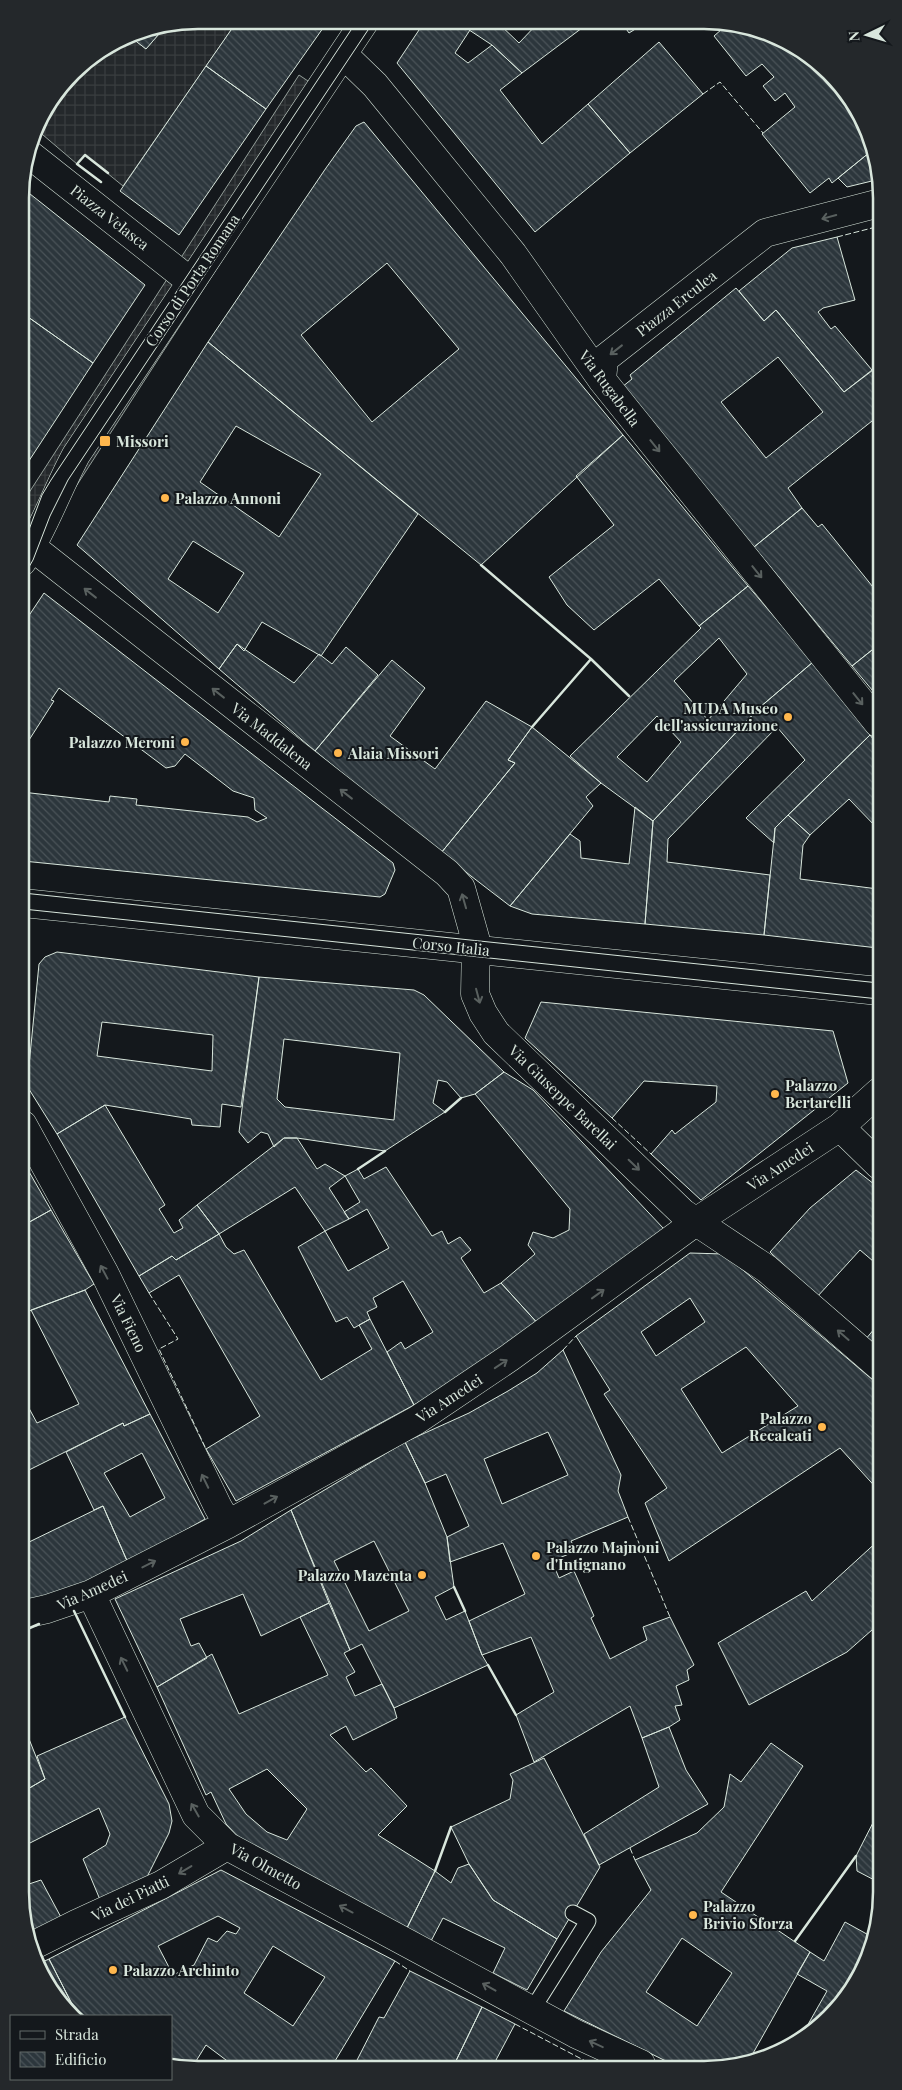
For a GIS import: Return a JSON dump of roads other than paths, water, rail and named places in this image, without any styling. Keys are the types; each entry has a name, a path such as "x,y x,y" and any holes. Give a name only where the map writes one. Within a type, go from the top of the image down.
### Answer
{"street":[{"name":"Corso di Porta Romana","path":"29,547 76,455 190,281 360,29"},
{"name":"Via Rugabella","path":"343,54 375,85 513,254 602,380 873,717"},
{"name":"Piazza Velasca","path":"34,158 190,281"},
{"name":"Piazza Erculea","path":"602,380 604,359 765,233 873,205"},
{"name":"Via Maddalena","path":"29,558 447,873 461,888 476,941 475,948"},
{"name":"Corso Italia","path":"29,904 873,990"},
{"name":"Via Giuseppe Barellai","path":"475,948 475,994 483,1013 496,1033 683,1213 767,1268 873,1361"},
{"name":"Via Amedei","path":"29,1613 90,1594 228,1524 417,1420 510,1358 697,1221 840,1127 873,1097"},
{"path":"840,1127 873,1159"},
{"name":"Via Fieno","path":"29,1134 105,1274 228,1524"},
{"name":"Via Olmetto","path":"90,1594 196,1815 227,1846 576,2034 634,2061"},
{"name":"Via dei Piatti","path":"38,1944 161,1885 227,1846"}],"lane":[{"path":"532,2010 588,1921 573,1913"}],"tram line":[{"path":"29,529 42,495 51,480 352,29"},
{"path":"29,567 50,516 68,480 369,29"},
{"path":"29,894 873,982"},
{"path":"29,910 873,998"}],"place":[{"name":"Missori","path":"105,441"},
{"name":"Palazzo Annoni","path":"165,498"},
{"name":"MUDA Museo dell'assicurazione","path":"788,717"},
{"name":"Palazzo Meroni","path":"185,742"},
{"name":"Alaia Missori","path":"338,753"},
{"name":"Palazzo Bertarelli","path":"775,1094"},
{"name":"Palazzo Recalcati","path":"822,1427"},
{"name":"Palazzo Majnoni d'Intignano","path":"536,1556"},
{"name":"Palazzo Mazenta","path":"422,1575"},
{"name":"Palazzo Brivio Sforza","path":"693,1915"},
{"name":"Palazzo Archinto","path":"113,1970"}]}
